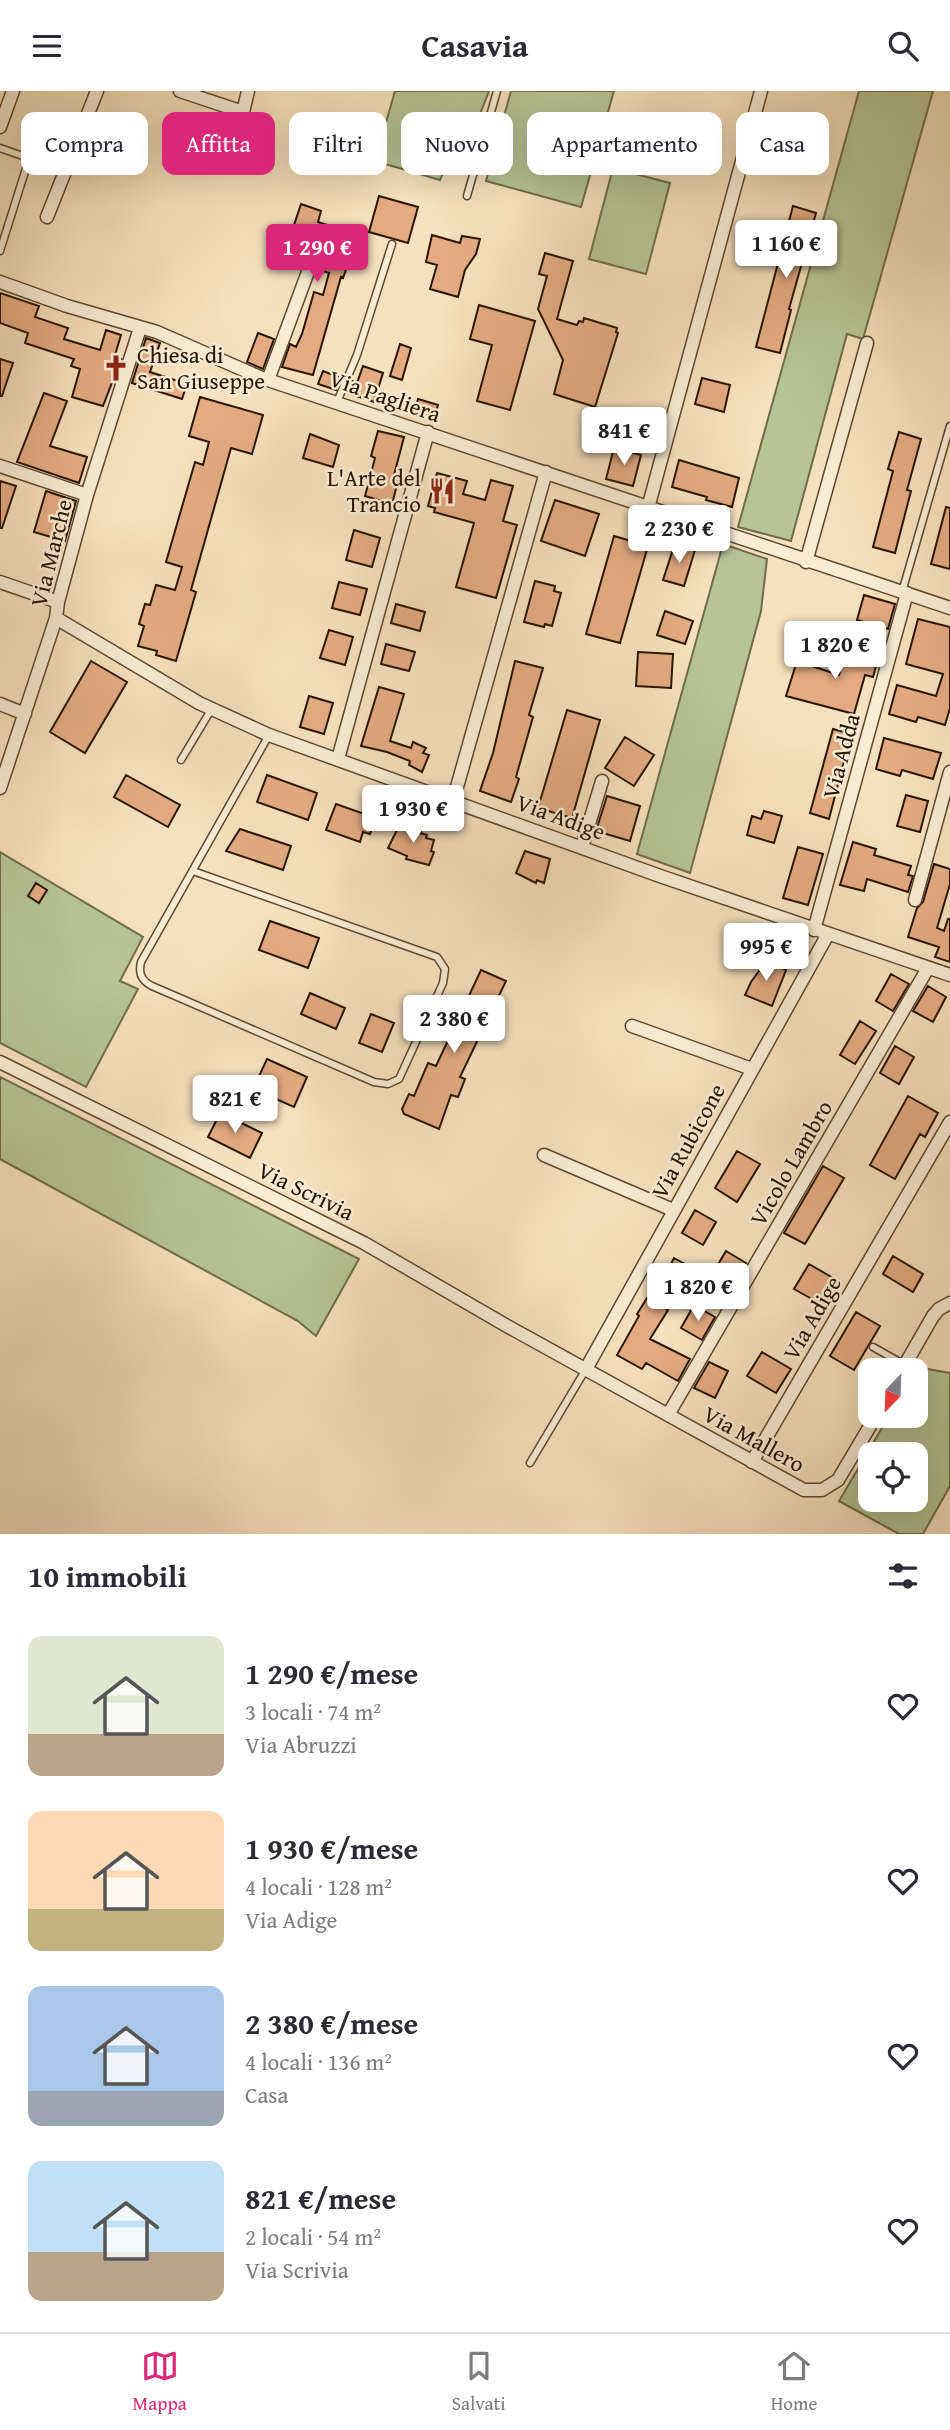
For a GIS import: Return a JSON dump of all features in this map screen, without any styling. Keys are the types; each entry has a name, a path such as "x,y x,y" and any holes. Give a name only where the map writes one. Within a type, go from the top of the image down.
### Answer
{"street":[{"path":"0,127 13,91"},
{"path":"47,217 97,91"},
{"path":"180,91 243,112 247,91"},
{"path":"648,508 761,91"},
{"path":"268,380 309,269"},
{"name":"Via Pagliera","path":"0,282 166,336 268,380 950,608"},
{"name":"Via Marche","path":"0,788 56,618 87,495 140,328"},
{"path":"806,562 867,343"},
{"path":"338,759 428,432"},
{"path":"0,466 87,495"},
{"path":"453,801 546,472"},
{"path":"0,582 58,602"},
{"name":"Via Adda","path":"814,930 905,592"},
{"name":"Via Adige","path":"56,618 211,710 269,735 828,935 950,975"},
{"path":"0,704 24,715"},
{"path":"915,900 950,772"},
{"path":"582,847 602,781"},
{"name":"Via Rubicone","path":"586,1369 828,935"},
{"name":"Vicolo Lambro","path":"668,1415 928,968"},
{"path":"632,1026 752,1069"},
{"name":"Via Scrivia","path":"0,1062 364,1243 586,1369"},
{"name":"Via Adige","path":"752,1462 950,1122"},
{"path":"544,1155 673,1210"},
{"path":"909,1358 933,1316 950,1303"},
{"name":"Via Mallero","path":"586,1369 804,1490 822,1490 838,1480 869,1428"}],"lane":[{"path":"467,196 497,91"},
{"path":"0,148 23,156 28,162 3,228 0,251"},
{"path":"337,402 357,355 392,244"},
{"path":"905,592 950,426"},
{"path":"181,760 211,710"},
{"path":"193,871 437,957 445,969 443,983 399,1079 388,1084 374,1083 152,986 143,979 141,962 269,735"},
{"path":"873,1347 889,1358"},
{"path":"530,1463 586,1369"}],"green space":[{"path":"395,91 489,91 481,112 401,112 401,169 387,165 387,119"},
{"path":"511,91 614,91 608,112 527,112 527,175 590,175 581,207 486,181 488,175 513,175 513,112 505,112"},
{"path":"859,91 933,91 863,339 847,334 791,541 738,527"},
{"path":"423,175 442,175 440,180"},
{"path":"611,175 640,175 670,183 646,274 589,259"},
{"path":"723,544 767,559 761,611 690,873 637,854"},
{"path":"0,852 143,937 120,981 138,989 86,1087 0,1043"},
{"path":"0,1077 359,1259 316,1336 298,1321 0,1159"},
{"path":"928,1369 950,1373 950,1486 923,1534 899,1534 859,1512 928,1512 928,1442 874,1442 882,1428 928,1428"},
{"path":"858,1469 858,1511 839,1501"}],"building":[{"path":"379,196 418,207 408,243 369,232"},
{"path":"301,204 321,211 318,222 358,235 343,278 341,277 313,375 282,367 290,344 296,347 302,334 314,292 323,295 329,273 320,270 330,240 308,232 300,257 277,249 284,229 292,231"},
{"path":"793,206 816,213 789,309 791,310 780,353 756,347"},
{"path":"432,235 460,243 462,236 480,239 476,254 465,270 458,297 430,289 437,265 426,262"},
{"path":"545,253 573,261 557,319 577,325 579,321 583,322 584,318 617,328 618,333 595,407 554,394 563,360 538,309 547,276 539,274"},
{"path":"0,293 39,306 35,317 68,328 64,339 100,350 106,330 121,335 115,355 121,359 103,406 72,397 80,369 71,366 74,359 25,343 28,333 0,323"},
{"path":"479,305 535,321 510,410 477,401 492,345 470,339"},
{"path":"258,333 274,339 263,369 247,362"},
{"path":"146,338 160,343 150,372 187,384 182,399 132,383"},
{"path":"400,344 411,348 402,380 390,376"},
{"path":"0,359 13,363 2,396 0,396"},
{"path":"363,366 383,373 374,402 347,393 352,381 357,383"},
{"path":"323,371 341,378 336,390 318,384"},
{"path":"702,378 730,385 724,412 695,404"},
{"path":"44,393 67,401 50,446 87,457 79,483 17,462"},
{"path":"200,397 263,415 252,454 231,448 191,590 196,592 176,661 156,655 157,651 138,646 144,626 139,624 145,604 150,605 156,585 175,590 182,567 166,562 195,462 203,465 209,442 189,436"},
{"path":"418,399 438,405 433,421 413,415"},
{"path":"378,431 404,437 393,479 398,481 392,504 365,496 375,458 371,456"},
{"path":"899,432 921,439 907,490 911,491 895,553 873,547 893,471 888,469"},
{"path":"310,434 339,445 333,467 303,458"},
{"path":"614,448 641,455 633,486 606,479"},
{"path":"679,460 739,478 732,507 672,487"},
{"path":"437,473 467,481 463,494 485,500 491,480 513,486 503,521 517,525 496,598 456,587 474,523 434,512 435,508 428,506"},
{"path":"0,481 16,486 2,528 0,528"},
{"path":"46,491 76,501 65,541 34,532"},
{"path":"555,500 599,514 585,556 541,541"},
{"path":"946,507 950,508 950,569 931,564"},
{"path":"354,530 380,538 372,567 346,560"},
{"path":"614,536 648,546 620,643 586,634"},
{"path":"675,543 695,550 684,586 663,580"},
{"path":"535,581 555,586 554,591 561,593 552,626 545,624 544,627 524,622"},
{"path":"339,582 367,589 360,615 332,608"},
{"path":"864,595 895,604 888,629 857,620"},
{"path":"396,604 425,612 420,631 391,623"},
{"path":"665,611 693,621 685,644 657,635"},
{"path":"918,619 950,627 950,708 945,725 918,717 916,722 889,714 897,685 936,696 943,674 906,664"},
{"path":"329,630 353,637 345,665 320,658"},
{"path":"848,643 880,652 873,677 865,675 854,714 786,696 797,661 839,675"},
{"path":"386,644 415,652 409,671 381,664"},
{"path":"638,652 673,654 671,688 636,686"},
{"path":"91,661 127,682 85,753 50,732"},
{"path":"515,661 543,668 529,715 533,717 511,802 480,791 493,753"},
{"path":"379,687 404,694 390,741 411,748 413,742 426,748 423,753 429,755 422,772 409,765 410,761 361,746"},
{"path":"309,696 333,703 324,734 300,727"},
{"path":"567,710 600,720 572,818 538,808"},
{"path":"833,729 851,734 829,819 810,813"},
{"path":"625,737 654,755 634,786 605,768"},
{"path":"884,738 941,753 933,779 902,770 900,776 876,769"},
{"path":"126,775 180,805 168,827 114,797"},
{"path":"267,775 317,793 308,820 257,802"},
{"path":"906,795 928,801 920,832 897,826"},
{"path":"607,796 640,806 630,841 596,831"},
{"path":"336,804 376,818 370,834 363,832 360,842 326,830"},
{"path":"764,811 782,816 774,843 747,835 752,816 761,819"},
{"path":"399,826 421,831 420,833 427,835 426,838 434,840 431,851 434,852 429,865 406,859 407,856 388,848"},
{"path":"240,829 291,846 283,870 226,851"},
{"path":"853,842 876,849 874,855 911,866 908,875 913,876 908,892 867,879 864,891 840,885"},
{"path":"798,847 823,854 808,905 783,898"},
{"path":"525,851 550,859 544,883 537,880 536,883 516,873"},
{"path":"934,864 950,869 950,884 937,928 944,931 950,919 950,962 935,957 939,947 908,937 917,908 923,902"},
{"path":"36,883 47,890 39,903 28,896"},
{"path":"270,921 319,938 308,968 259,950"},
{"path":"767,960 786,970 772,1006 745,995"},
{"path":"481,970 506,981 460,1077 465,1079 458,1097 451,1095 439,1129 404,1114 402,1109 409,1094 414,1096 428,1063 436,1066"},
{"path":"891,974 909,984 893,1011 876,1001"},
{"path":"928,986 946,997 933,1022 913,1011"},
{"path":"310,993 345,1008 336,1029 301,1014"},
{"path":"371,1014 394,1023 382,1052 359,1043"},
{"path":"860,1021 876,1031 855,1064 840,1055"},
{"path":"895,1046 914,1057 899,1084 880,1073"},
{"path":"267,1059 307,1077 294,1107 253,1089"},
{"path":"908,1096 938,1113 925,1137 920,1134 895,1179 870,1165"},
{"path":"223,1114 262,1133 250,1158 208,1137 219,1115"},
{"path":"737,1151 760,1164 737,1202 715,1188"},
{"path":"823,1166 844,1178 805,1244 784,1233"},
{"path":"695,1210 716,1222 703,1245 682,1233"},
{"path":"726,1251 746,1263 733,1284 713,1273"},
{"path":"893,1256 923,1274 913,1292 883,1274"},
{"path":"674,1258 692,1268 678,1292 661,1283"},
{"path":"809,1264 840,1282 826,1307 794,1289"},
{"path":"647,1298 668,1310 650,1339 690,1359 678,1381 646,1363 642,1369 617,1355"},
{"path":"694,1305 715,1317 702,1340 681,1328"},
{"path":"856,1312 880,1326 861,1358 858,1358 854,1370 830,1356"},
{"path":"762,1352 791,1369 776,1393 747,1376"},
{"path":"709,1362 728,1371 715,1398 694,1388"}],"place":[{"name":"Chiesa di San Giuseppe","path":"116,368"},
{"name":"L'Arte del Trancio","path":"442,491"}]}
